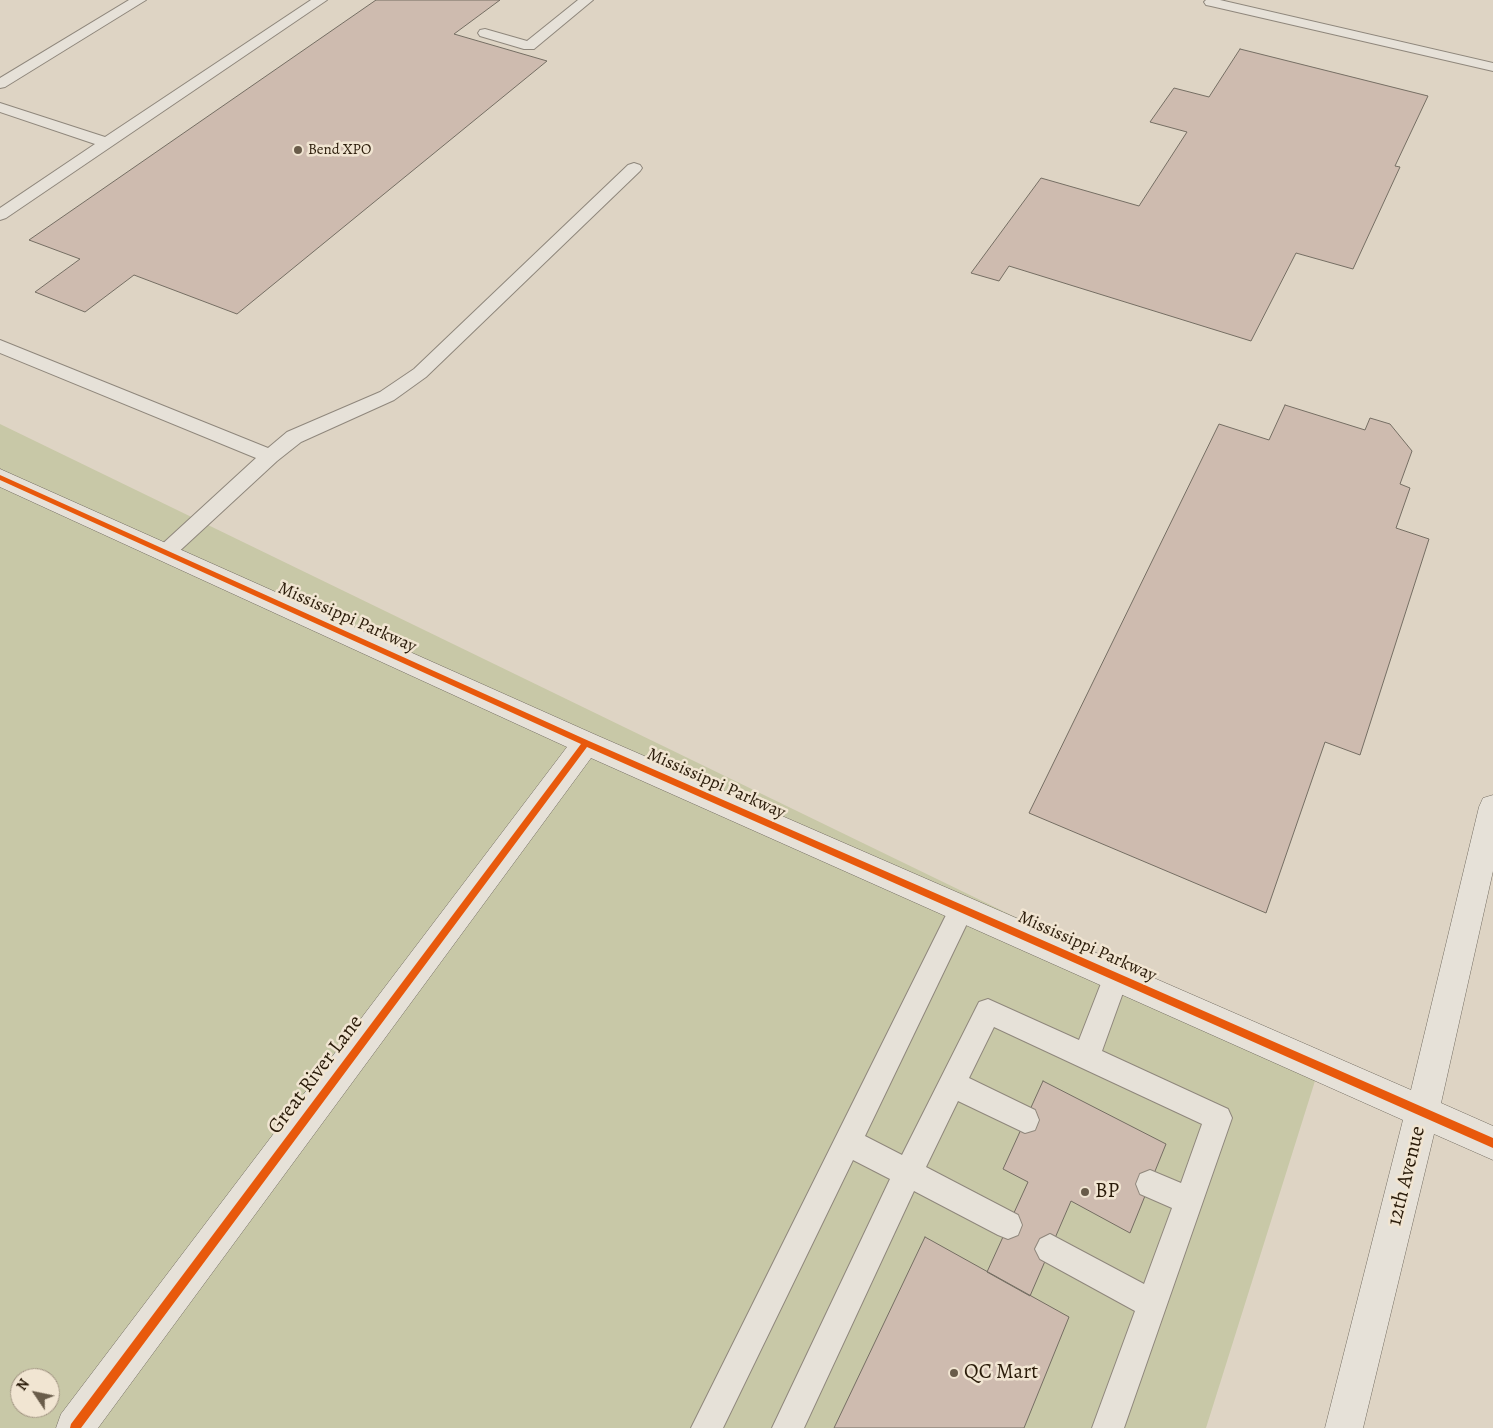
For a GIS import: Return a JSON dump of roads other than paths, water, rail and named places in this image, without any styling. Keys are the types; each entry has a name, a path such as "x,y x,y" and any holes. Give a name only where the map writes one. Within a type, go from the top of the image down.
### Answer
{"street":[{"name":"Mississippi Parkway","path":"0,477 586,743 1493,1143"},
{"name":"Great River Lane","path":"75,1428 586,743"},
{"name":"12th Avenue","path":"1344,1428 1422,1112 1493,807"}],"lane":[{"path":"0,84 139,0"},
{"path":"0,215 320,0"},
{"path":"485,33 529,46 586,0"},
{"path":"1211,2 1493,67"},
{"path":"0,107 107,143"},
{"path":"166,552 270,456 294,437 387,396 420,373 634,168"},
{"path":"0,346 270,456"},
{"path":"707,1428 962,909"},
{"path":"1086,1057 1116,976"},
{"path":"788,1428 908,1174 988,1011 1218,1118 1108,1428"},
{"path":"952,1084 1025,1120"},
{"path":"848,1142 1008,1225"},
{"path":"1150,1184 1188,1201"},
{"path":"1050,1249 1152,1304"}],"place":[{"name":"Bend XPO","path":"298,150"},
{"name":"BP","path":"1085,1192"},
{"name":"QC Mart","path":"954,1373"}]}
